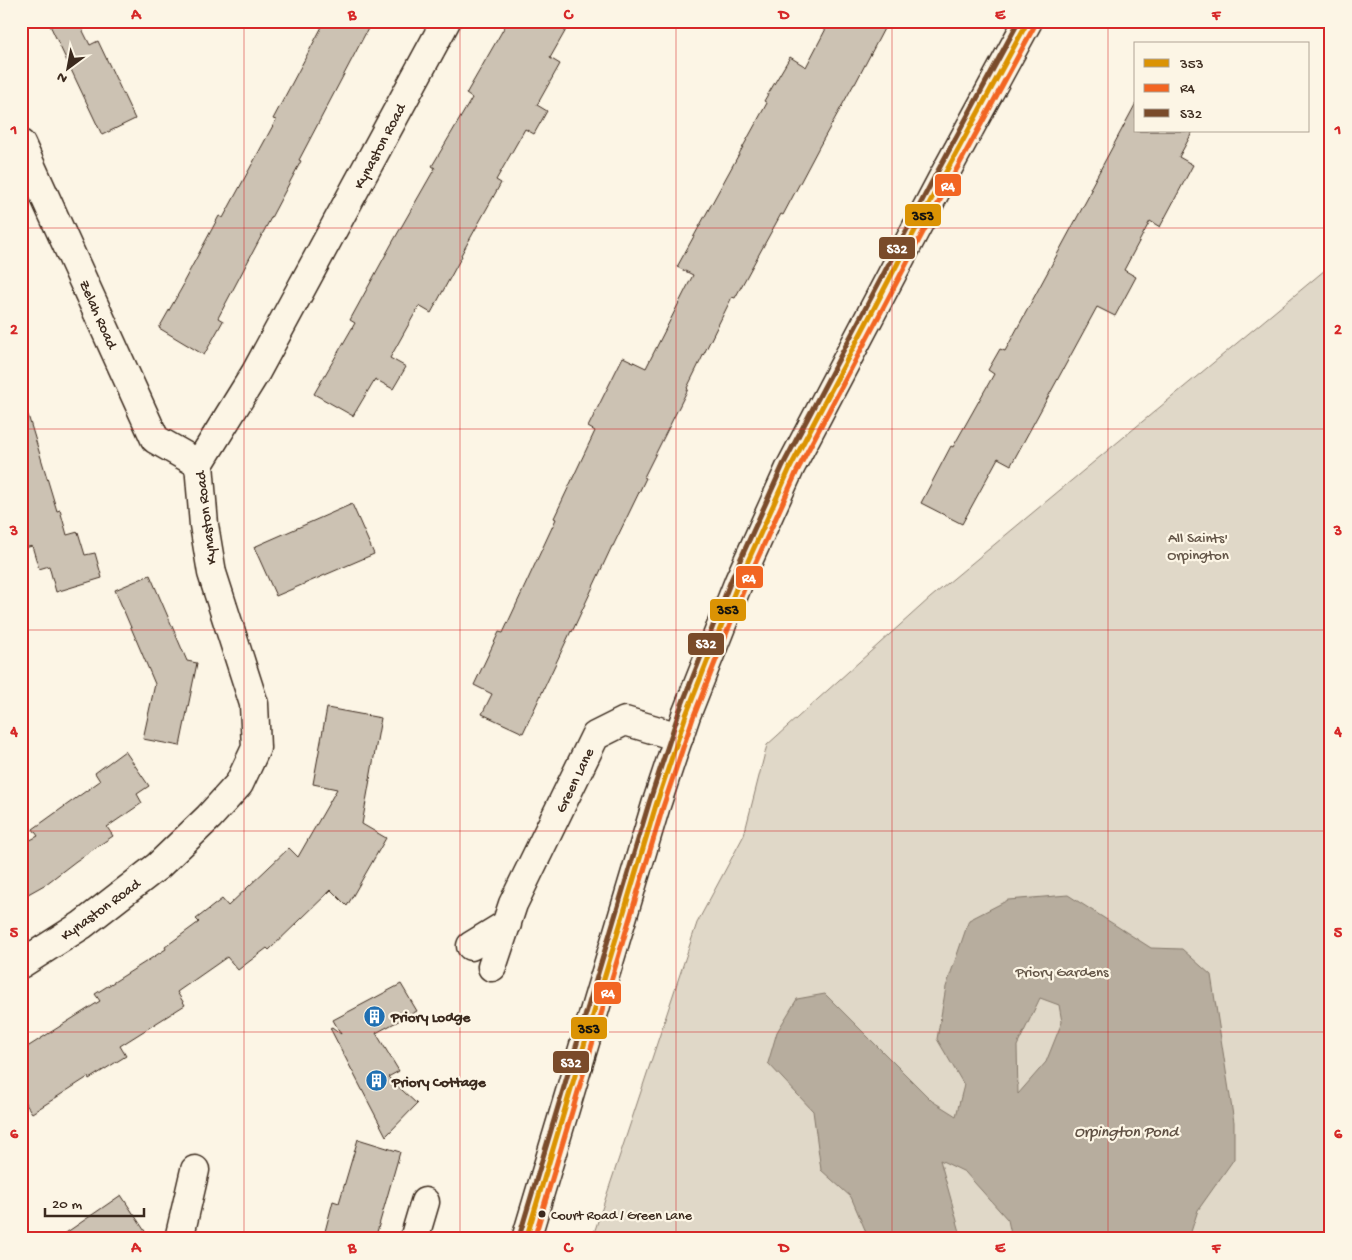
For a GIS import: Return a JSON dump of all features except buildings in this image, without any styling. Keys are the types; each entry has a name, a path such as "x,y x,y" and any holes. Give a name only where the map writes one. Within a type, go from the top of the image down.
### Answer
{"street":[{"name":"Kynaston Road","path":"21,964 82,925 158,866 209,817 239,784 256,748 254,704 212,573 204,525 199,464 256,372 446,21"},
{"path":"526,1239 653,814 686,714 739,581 790,468 941,181 1028,21"},
{"name":"Zelah Road","path":"21,144 155,439 199,464"},
{"name":"Green Lane","path":"492,967 510,914 595,736 625,721 679,737"},
{"path":"472,946 510,914"},
{"path":"179,1239 195,1170"},
{"path":"414,1239 425,1202"}],"green space":[{"name":"Priory Gardens","path":"1331,265 1331,1239 592,1239 697,923 744,835 767,745 930,598"}],"water":[{"name":"Orpington Pond","path":"1068,895 1151,948 1182,949 1211,975 1234,1122 1234,1159 1198,1210 1190,1239 1012,1239 1008,1220 965,1172 940,1160 962,1239 869,1239 851,1197 821,1170 813,1111 768,1063 777,1032 797,999 825,994 932,1101 956,1116 964,1085 937,1039 946,987 969,920 1008,900","holes":["1040,998 1059,1005 1062,1022 1046,1062 1018,1094 1017,1046"]}],"transit line":[{"name":"S32","path":"519,1237 649,803 679,712 732,578 783,465 1019,21"},
{"name":"353","path":"526,1239 656,805 686,715 739,581 790,468 941,181 1028,21"},
{"name":"R4","path":"534,1239 663,807 693,718 746,584 797,471 1035,25"}],"place":[{"name":"Priory Lodge","path":"375,1016"},
{"name":"Priory Cottage","path":"376,1081"},
{"name":"Court Road / Green Lane","path":"542,1214"}],"park label":[{"name":"All Saints' Orpington","path":"1198,546"}]}
